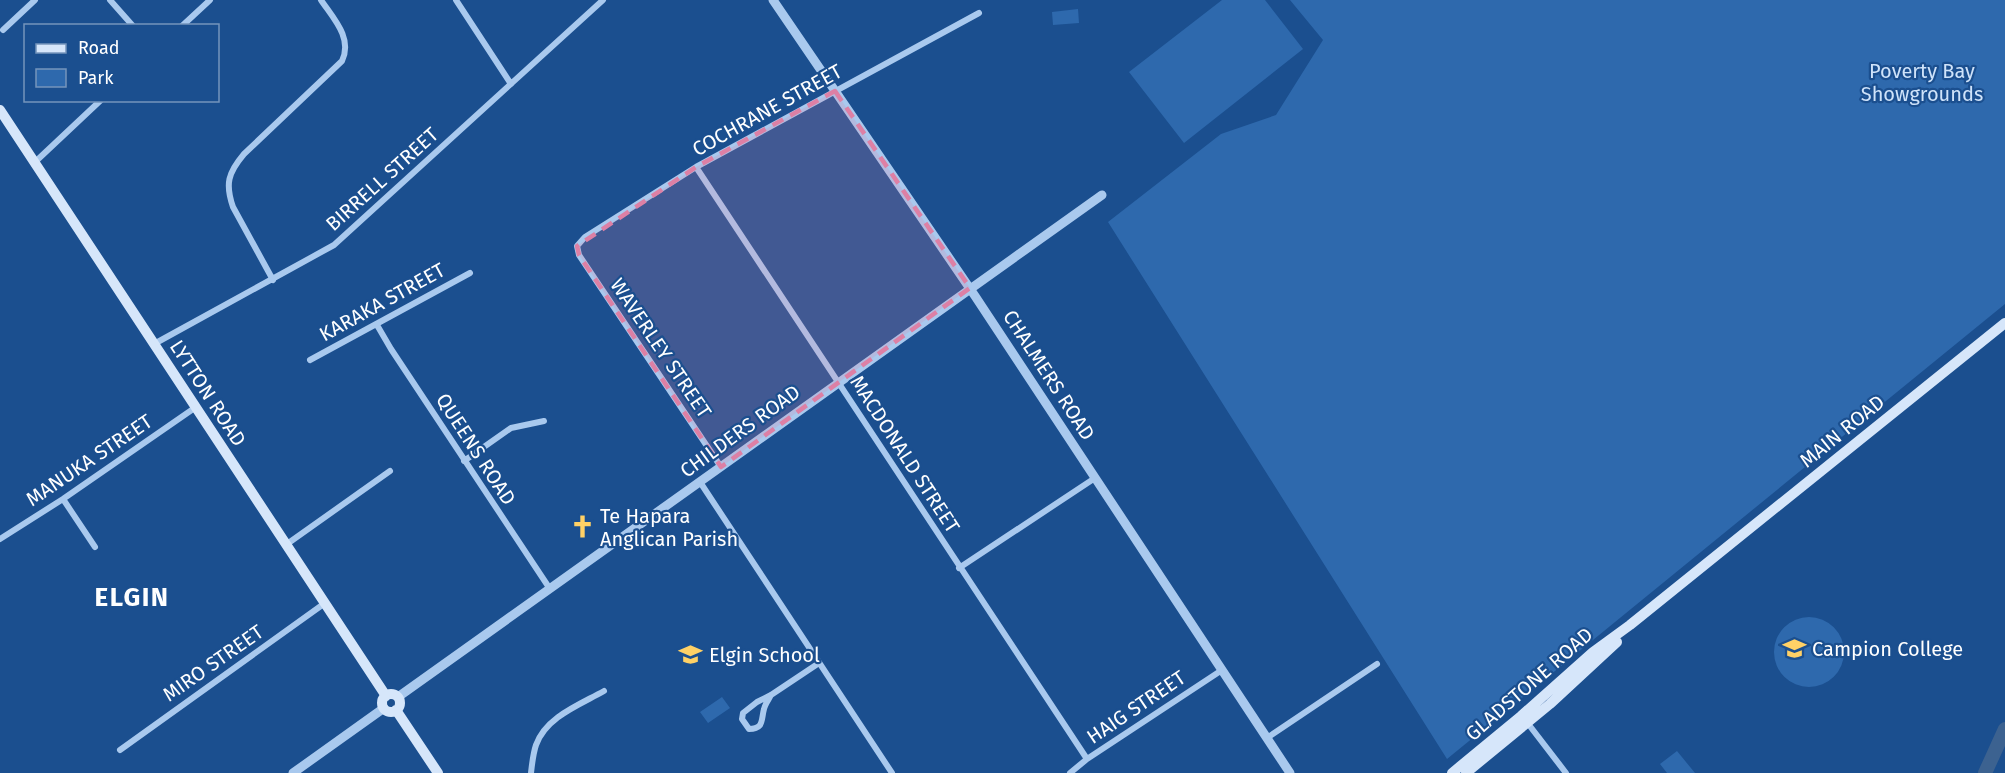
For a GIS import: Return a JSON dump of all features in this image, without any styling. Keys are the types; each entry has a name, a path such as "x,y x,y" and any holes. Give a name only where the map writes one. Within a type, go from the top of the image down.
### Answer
{"main road":[{"name":"LYTTON ROAD","path":"1,114 386,696"},
{"name":"MAIN ROAD","path":"1702,567 2005,323"},
{"name":"GLADSTONE ROAD","path":"1452,773 1524,720 1550,704 1616,643 1630,625 1702,567"},
{"path":"394,694 399,697 401,702 396,710 388,711 384,708 382,702 386,696 394,694"},
{"path":"396,710 438,773"},
{"name":"GLADSTONE ROAD","path":"1466,773 1524,720"}],"street":[{"path":"3,30 35,0"},
{"path":"110,0 132,24"},
{"path":"184,24 210,0"},
{"path":"273,280 233,207 228,185 235,164 338,67 345,55 346,39 321,0"},
{"path":"456,0 511,84"},
{"name":"CHALMERS ROAD","path":"773,0 970,288 1290,773"},
{"name":"BIRRELL STREET","path":"154,344 334,245 601,1"},
{"name":"COCHRANE STREET","path":"577,246 585,237 696,167 979,13"},
{"path":"34,163 99,102"},
{"name":"MACDONALD STREET","path":"696,167 1087,759"},
{"name":"CHILDERS ROAD","path":"399,697 1102,195"},
{"name":"WAVERLEY STREET","path":"577,246 579,255 721,467"},
{"name":"KARAKA STREET","path":"310,360 470,273"},
{"name":"QUEENS ROAD","path":"377,325 550,589"},
{"name":"MANUKA STREET","path":"0,539 196,408"},
{"path":"464,461 511,428 544,421"},
{"path":"287,544 390,471"},
{"path":"959,568 1095,478"},
{"path":"700,482 892,773"},
{"path":"63,499 95,547"},
{"name":"MIRO STREET","path":"120,750 325,603"},
{"path":"771,695 764,709 760,726 756,729 749,729 742,719 743,713 819,663"},
{"path":"1267,738 1377,664"},
{"name":"HAIG STREET","path":"1070,773 1087,759 1222,670"},
{"path":"531,773 536,744 547,727 562,714 604,691"},
{"path":"293,773 384,708"},
{"path":"1524,720 1566,773"}],"highlighted area":[{"path":"835,91 970,288 721,467 579,255 577,246 696,167"}],"green space":[{"path":"1222,0 1265,0 1303,49 1184,143 1129,72"},
{"name":"Poverty Bay Showgrounds","path":"1290,0 2005,0 2005,304 1447,759 1108,222 1221,134 1276,115 1323,40"},
{"path":"1078,9 1079,23 1053,25 1052,12"},
{"path":"1809,617 1822,620 1834,627 1841,639 1844,652 1841,665 1834,677 1822,684 1809,687 1796,684 1784,677 1777,665 1774,652 1777,639 1784,627 1796,620"},
{"path":"722,697 730,708 708,723 700,712"},
{"path":"1677,751 1695,773 1667,773 1660,764"}],"waterway":[{"path":"1985,773 2005,729"}],"place":[{"name":"Te Hapara Anglican Parish","path":"582,527"},
{"name":"Campion College","path":"1794,649"},
{"name":"Elgin School","path":"691,655"}],"district":[{"name":"ELGIN","path":"132,597"}]}
